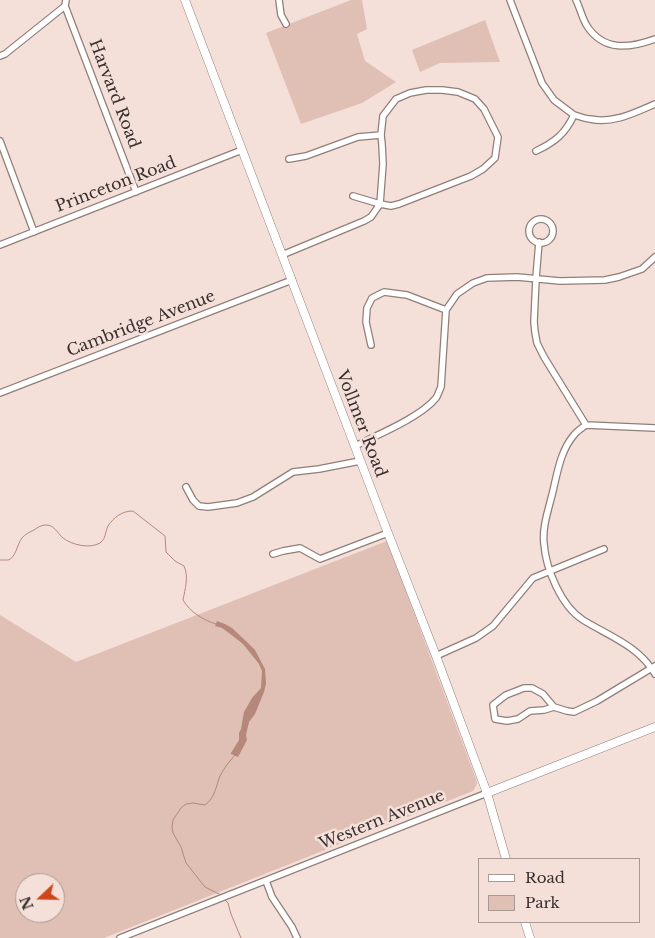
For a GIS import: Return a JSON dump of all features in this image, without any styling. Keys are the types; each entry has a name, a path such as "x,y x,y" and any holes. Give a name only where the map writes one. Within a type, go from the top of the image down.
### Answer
{"main road":[{"name":"Vollmer Road","path":"184,0 436,656 487,793 506,858"},
{"name":"Western Avenue","path":"487,793 655,727"},
{"path":"525,923 530,938"}],"street":[{"path":"279,0 281,15 286,24"},
{"path":"510,0 545,89 554,100 574,115 590,119 609,120 655,104"},
{"path":"576,0 589,28 595,35 606,42 617,46 630,46 655,39"},
{"path":"0,56 5,54 66,3"},
{"name":"Harvard Road","path":"66,3 136,192"},
{"path":"282,255 371,217 380,204 383,164 381,135 383,116 396,99 410,93 442,90 458,92 475,99 484,109 498,137 495,158 483,169 471,176 391,206 380,204 354,196"},
{"path":"536,151 548,146 558,138 570,124 574,115"},
{"path":"288,159 306,156 358,137 381,135"},
{"path":"0,141 34,232"},
{"name":"Princeton Road","path":"0,245 242,150"},
{"path":"542,219 549,222 552,232 549,239 539,242 532,238 529,227 534,221 542,219"},
{"path":"539,242 534,327 537,343 586,425"},
{"path":"355,446 417,414 437,396 441,387 446,310 457,294 473,283 487,278 510,277 560,281 605,280 642,269 655,258"},
{"name":"Cambridge Avenue","path":"0,393 292,280"},
{"path":"371,345 366,322 367,308 372,298 384,292 407,295 446,310"},
{"path":"655,428 586,425 575,434 561,458 545,523 544,544 550,571 560,596 570,610 636,650 653,667 655,674"},
{"path":"186,487 193,500 199,506 208,507 237,503 253,497 292,472 360,461"},
{"path":"273,554 283,550 300,548 320,560 388,533"},
{"path":"436,656 468,642 493,626 533,578 604,549"},
{"path":"554,707 530,711 518,719 507,721 495,718 493,705 506,695 524,688 532,688 543,694 554,707 574,712 597,701 653,667"},
{"name":"Western Avenue","path":"120,938 487,793"},
{"path":"266,881 272,897 297,938"}],"green space":[{"path":"351,0 362,0 367,29 357,34 365,61 396,82 362,103 301,124 266,33"},
{"path":"485,20 500,62 440,63 420,72 412,50"},
{"path":"387,541 477,784 473,791 104,938 0,938 0,615 76,662"}],"shaded area":[{"path":"217,621 232,628 255,650 265,669 266,684 264,692 255,714 249,722 246,735 247,740 238,757 231,753 239,740 244,712 252,698 261,688 262,671 259,664 243,644 222,628 215,626"}],"waterway":[{"path":"0,560 11,559 23,537 44,525 51,526 71,543 86,546 96,545 103,540 108,526 116,517 122,513 133,511 165,536 166,552 175,561 184,566 186,587 183,600 197,615 216,624"},
{"path":"221,895 205,887 186,863 172,827 173,820 186,804 205,805 208,802 213,795 220,776 235,755"},
{"path":"225,900 228,903 241,938"}]}
